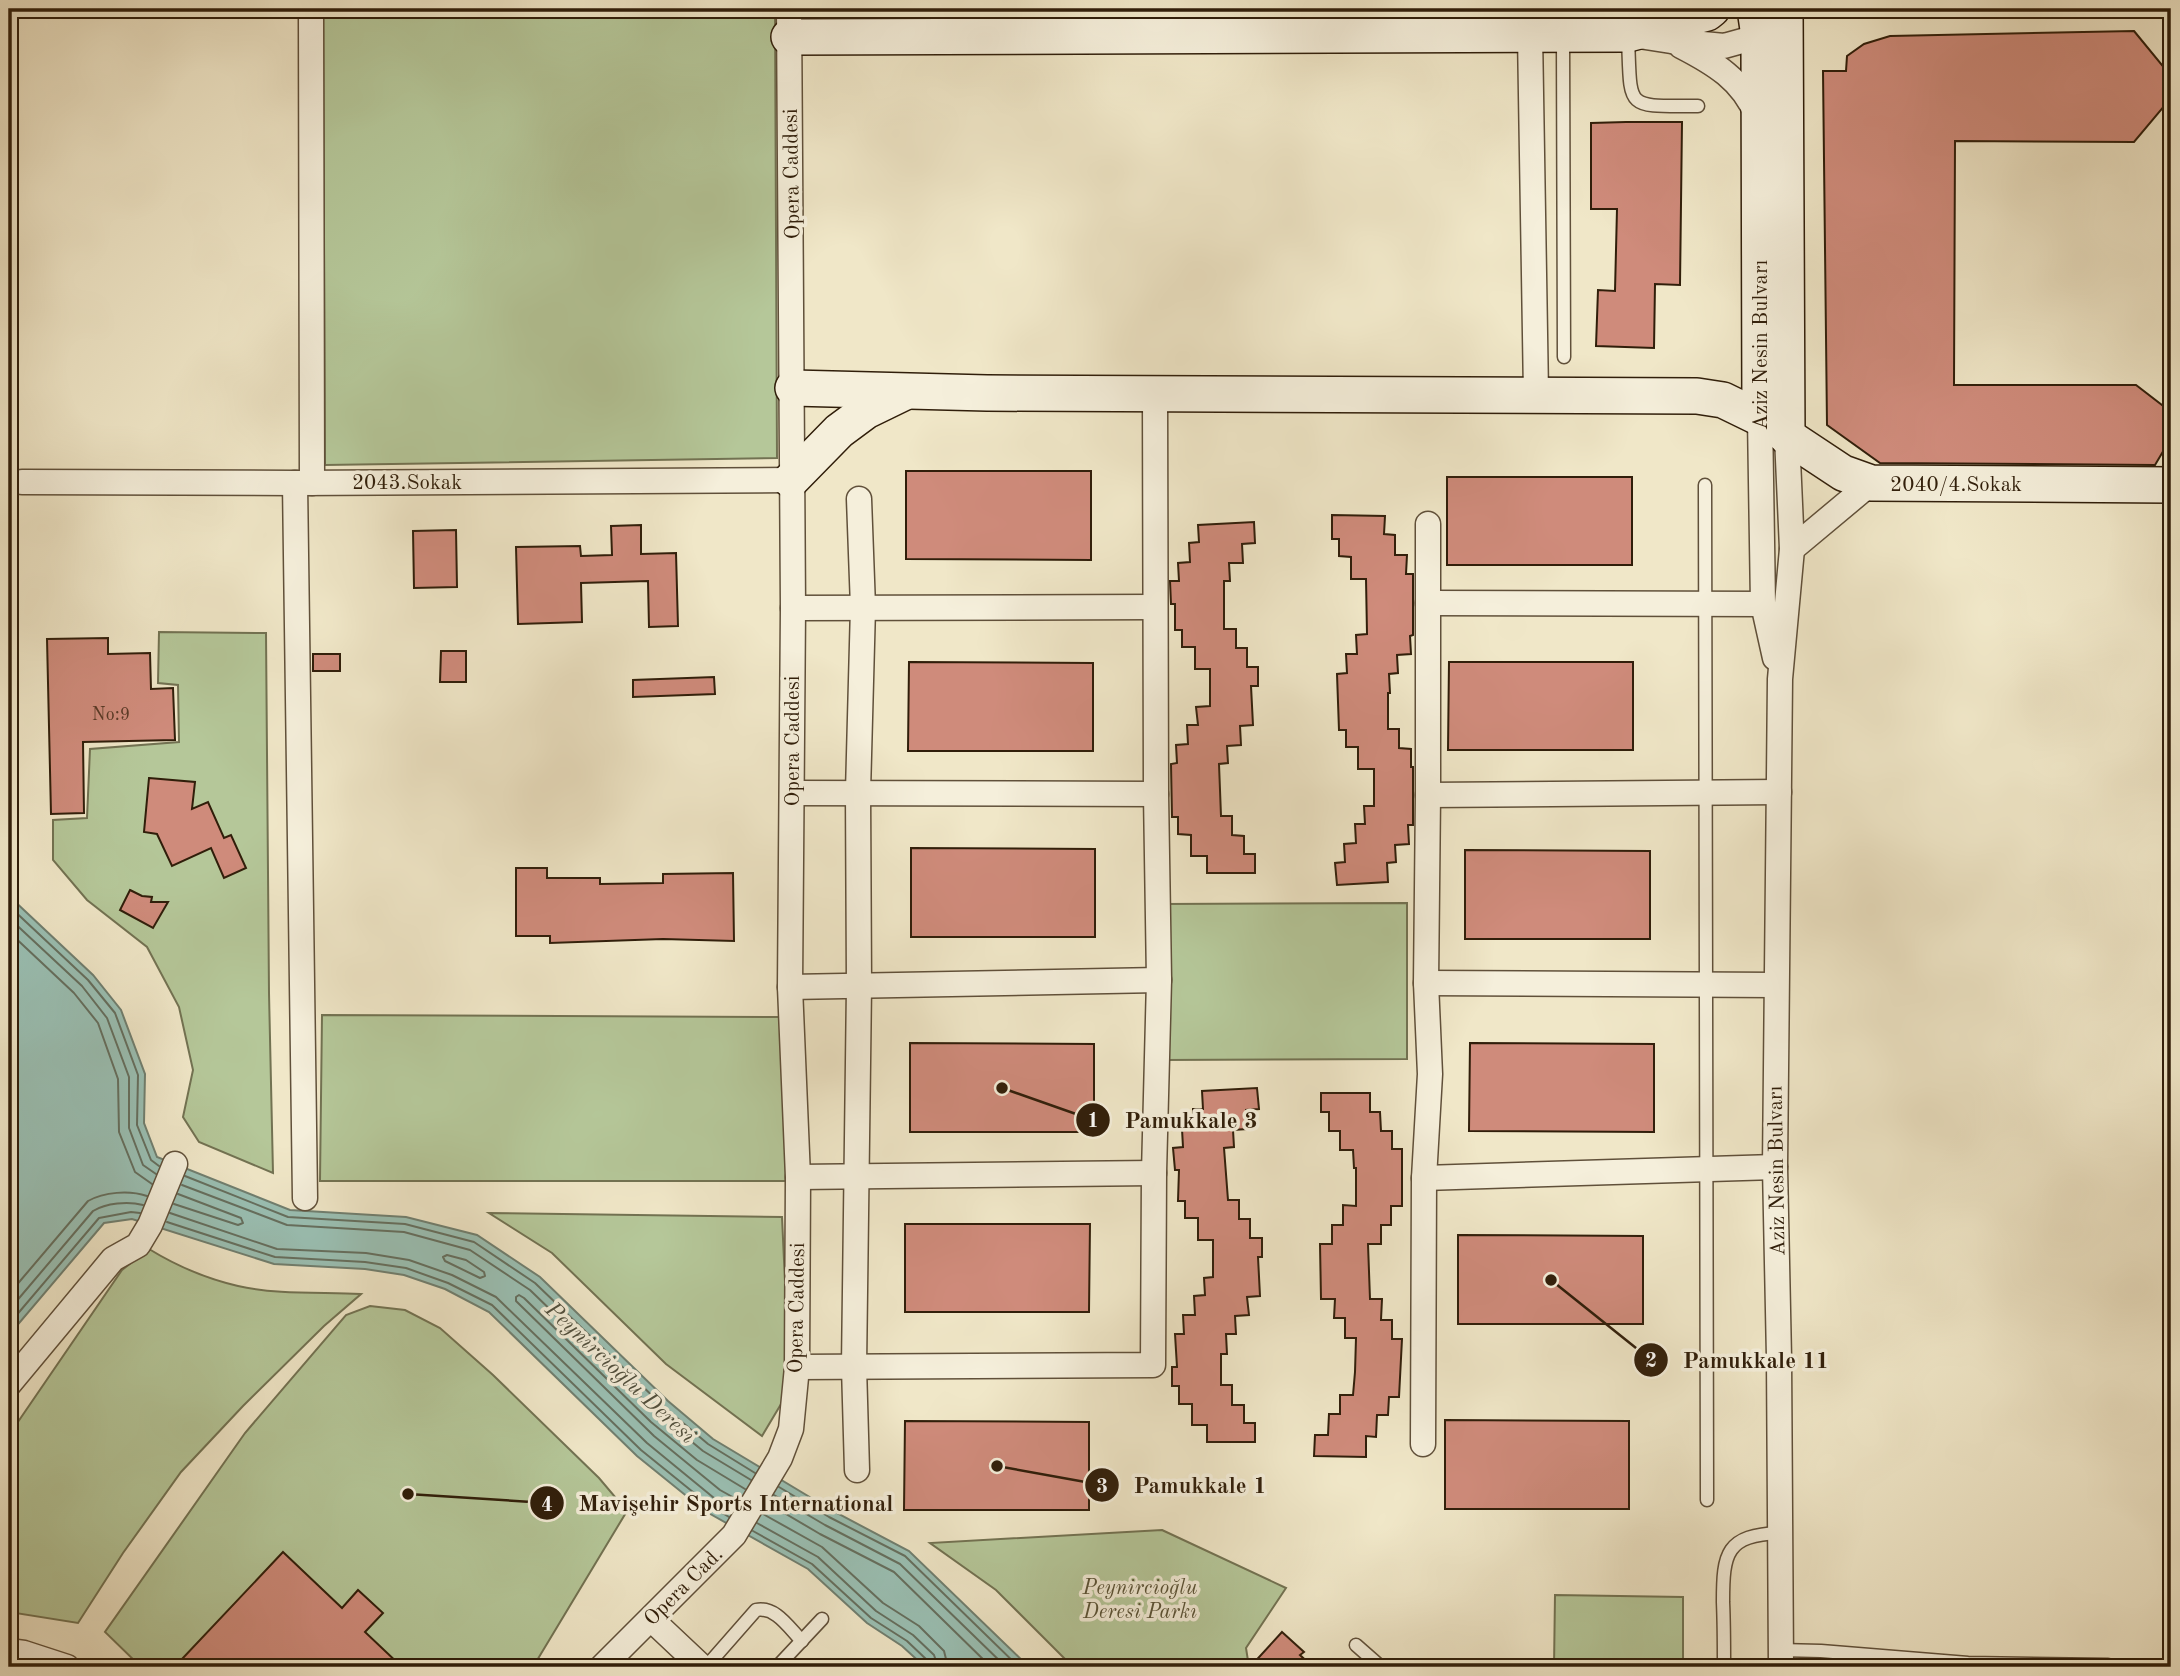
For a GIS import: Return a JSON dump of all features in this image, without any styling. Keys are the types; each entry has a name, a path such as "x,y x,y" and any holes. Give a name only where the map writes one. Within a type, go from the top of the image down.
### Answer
{"street":[{"path":"305,1198 303,483 311,9"},
{"path":"1421,9 1448,34"},
{"path":"1628,34 1707,13 1712,9"},
{"path":"789,23 1448,34 1628,34 1724,46 1771,21"},
{"name":"Aziz Nesin Bulvarı","path":"1771,21 1759,121 1774,427 1793,549 1780,679 1776,985 1780,1662"},
{"name":"Aziz Nesin Bulvarı","path":"1771,21 1774,427 1763,604 1780,679"},
{"name":"Opera Caddesi","path":"734,1535 773,1469 791,1429 797,1367 798,1177 790,987 793,388 789,23"},
{"path":"1536,394 1547,34"},
{"path":"1671,41 1713,63 1732,78 1751,100 1759,121"},
{"name":"2040/4.Sokak","path":"793,388 1697,396 1723,400 1774,427 1843,473 1871,483 2171,485"},
{"path":"791,480 839,431 866,411 907,391"},
{"path":"797,1367 1153,1365 1159,981 1155,393"},
{"name":"2043.Sokak","path":"22,482 791,480"},
{"path":"1793,549 1871,483"},
{"path":"857,1470 855,1367 858,792 863,607 859,499"},
{"path":"1423,1444 1424,1178 1430,1073 1426,983 1428,524"},
{"path":"1428,603 1763,604"},
{"path":"793,608 1155,607"},
{"path":"1428,795 1779,792"},
{"path":"792,793 1156,794"},
{"path":"790,987 1159,981"},
{"path":"1426,983 1776,985"},
{"path":"9,1384 113,1259 138,1245 150,1225 175,1164"},
{"path":"1424,1178 1775,1167"},
{"path":"798,1177 1154,1173"},
{"name":"Opera Cad.","path":"602,1667 734,1535"},
{"path":"651,1619 704,1667"},
{"path":"9,1651 24,1653 66,1667"}],"lane":[{"path":"1547,34 1564,357"},
{"path":"1628,34 1629,85 1635,99 1645,106 1698,106"},
{"path":"1704,485 1707,1500"},
{"path":"1724,1667 1723,1575 1728,1554 1735,1545 1750,1536 1780,1533"},
{"path":"704,1667 756,1610 765,1609 776,1614 802,1641"},
{"path":"777,1667 822,1619"},
{"path":"1356,1645 1381,1667"},
{"path":"1780,1662 1821,1651 1968,1663 2108,1665"}],"green space":[{"path":"323,9 775,9 777,458 325,465"},
{"path":"159,632 266,633 273,1173 199,1142 183,1117 193,1070 179,1007 147,947 87,900 53,860 53,820 87,818 90,749 179,742 178,685 158,683"},
{"path":"1407,903 1407,1059 1164,1060 1163,904"},
{"path":"322,1015 784,1017 786,1181 320,1181"},
{"path":"489,1213 782,1217 790,1389 762,1436 666,1364 552,1253"},
{"path":"149,1249 192,1271 238,1286 284,1292 361,1294 324,1326 243,1406 181,1472 123,1553 78,1623 9,1612 9,1435 122,1270"},
{"path":"370,1306 405,1310 440,1328 493,1375 599,1478 627,1511 533,1667 141,1667 105,1632 245,1433 346,1315"},
{"name":"Peynircioğlu Deresi Parkı","path":"1162,1530 1286,1588 1246,1648 1249,1667 1073,1667 996,1590 930,1543"},
{"path":"1555,1595 1683,1597 1683,1667 1554,1667"}],"water":[{"name":"Peynircioğlu Deresi","path":"9,896 93,975 121,1010 145,1074 144,1123 157,1157 290,1210 406,1217 477,1235 540,1277 668,1401 713,1439 833,1511 909,1551 1029,1667 925,1667 902,1646 867,1623 808,1569 705,1511 637,1456 489,1312 445,1289 404,1275 365,1269 274,1264 132,1219 104,1223 9,1335"}],"building":[{"path":"2134,31 2171,76 2171,98 2134,142 1955,141 1954,385 2136,385 2171,412 2171,438 2155,465 1880,463 1827,425 1823,71 1846,71 1847,56 1864,44 1890,36"},
{"path":"1682,122 1680,285 1655,284 1654,348 1596,346 1598,290 1615,291 1617,209 1591,209 1591,123"},
{"path":"906,471 1091,471 1091,560 906,559"},
{"path":"1447,477 1632,477 1632,565 1447,565"},
{"path":"1332,515 1385,516 1384,534 1395,535 1395,555 1407,555 1406,574 1413,574 1411,654 1397,655 1398,673 1389,674 1388,729 1399,729 1399,748 1411,749 1413,825 1408,825 1409,844 1395,845 1396,862 1387,863 1388,882 1337,885 1335,863 1345,862 1344,844 1356,843 1355,824 1365,824 1364,806 1374,806 1374,769 1358,769 1358,747 1346,747 1346,730 1339,730 1337,674 1347,673 1346,654 1357,654 1356,635 1367,634 1366,579 1351,579 1351,557 1339,556 1339,539 1332,539"},
{"path":"1254,522 1255,543 1242,544 1243,563 1229,563 1230,581 1224,581 1224,629 1236,629 1236,648 1247,648 1247,667 1258,667 1258,686 1251,686 1253,725 1240,726 1241,745 1227,746 1228,763 1219,764 1221,816 1232,816 1232,835 1244,836 1244,854 1255,854 1255,873 1207,873 1207,856 1191,856 1191,835 1178,834 1178,817 1172,817 1171,764 1177,763 1176,745 1188,744 1187,725 1198,725 1196,707 1210,706 1210,669 1195,669 1195,647 1182,647 1182,630 1175,630 1175,604 1171,604 1170,581 1179,581 1178,563 1190,562 1189,543 1199,542 1198,525"},
{"path":"641,525 641,554 676,553 678,626 649,627 648,581 581,583 582,622 518,624 516,547 580,546 581,556 612,555 611,526"},
{"path":"456,530 457,587 414,588 413,531"},
{"path":"108,638 108,654 150,653 151,689 173,688 175,740 83,742 84,813 51,814 47,639"},
{"path":"441,651 466,651 466,682 440,682"},
{"path":"313,654 340,654 340,671 313,671"},
{"path":"909,662 1093,663 1093,751 908,751"},
{"path":"1449,662 1633,662 1633,750 1448,750"},
{"path":"714,677 715,694 633,697 633,680"},
{"path":"149,778 195,782 192,809 208,802 224,838 231,835 246,868 224,878 211,848 172,866 157,834 144,832"},
{"path":"911,848 1095,849 1095,937 911,937"},
{"path":"1465,850 1650,851 1650,939 1465,939"},
{"path":"516,868 547,868 547,878 600,878 600,884 663,883 663,874 733,873 734,941 663,939 550,943 550,936 516,936"},
{"path":"130,890 152,897 151,902 168,902 153,928 120,910"},
{"path":"910,1043 1094,1044 1094,1132 910,1132"},
{"path":"1470,1043 1654,1044 1654,1132 1469,1131"},
{"path":"1257,1088 1259,1109 1246,1110 1247,1129 1233,1130 1234,1147 1224,1148 1228,1200 1239,1200 1239,1219 1250,1219 1250,1238 1262,1238 1262,1257 1258,1257 1260,1296 1247,1297 1249,1315 1235,1316 1236,1334 1226,1334 1227,1354 1221,1354 1221,1385 1232,1385 1232,1405 1244,1405 1244,1423 1255,1423 1255,1442 1207,1442 1207,1425 1192,1425 1192,1404 1179,1404 1179,1386 1172,1386 1172,1367 1177,1367 1175,1334 1184,1334 1183,1315 1195,1315 1194,1296 1205,1295 1204,1278 1213,1277 1213,1240 1198,1240 1198,1218 1185,1218 1185,1201 1178,1201 1179,1170 1175,1170 1173,1148 1183,1147 1182,1129 1194,1128 1193,1109 1203,1109 1202,1091"},
{"path":"1321,1093 1370,1093 1370,1112 1380,1112 1381,1131 1392,1131 1392,1149 1402,1149 1402,1206 1391,1206 1391,1225 1381,1225 1381,1244 1368,1244 1370,1299 1382,1299 1381,1320 1392,1320 1392,1339 1402,1339 1399,1397 1389,1397 1388,1415 1377,1415 1376,1437 1366,1436 1366,1457 1314,1456 1315,1435 1328,1435 1329,1414 1340,1414 1340,1395 1353,1395 1356,1338 1345,1338 1345,1318 1334,1318 1335,1299 1321,1299 1320,1244 1332,1244 1332,1225 1343,1225 1343,1205 1356,1206 1356,1168 1353,1150 1340,1150 1340,1131 1329,1131 1329,1112 1321,1112"},
{"path":"905,1224 1090,1224 1089,1312 905,1312"},
{"path":"1458,1235 1643,1236 1643,1324 1458,1324"},
{"path":"1445,1420 1629,1421 1629,1509 1445,1509"},
{"path":"905,1421 1089,1422 1089,1510 904,1510"},
{"path":"283,1552 342,1608 358,1590 383,1613 365,1632 402,1667 191,1667 182,1659"},
{"path":"1282,1632 1304,1652 1300,1655 1313,1667 1250,1667"}],"place":[{"name":"Pamukkale 3","path":"1002,1088"},
{"name":"Pamukkale 11","path":"1551,1280"},
{"name":"Pamukkale 1","path":"997,1466"},
{"name":"Mavişehir Sports International","path":"408,1494"}]}
